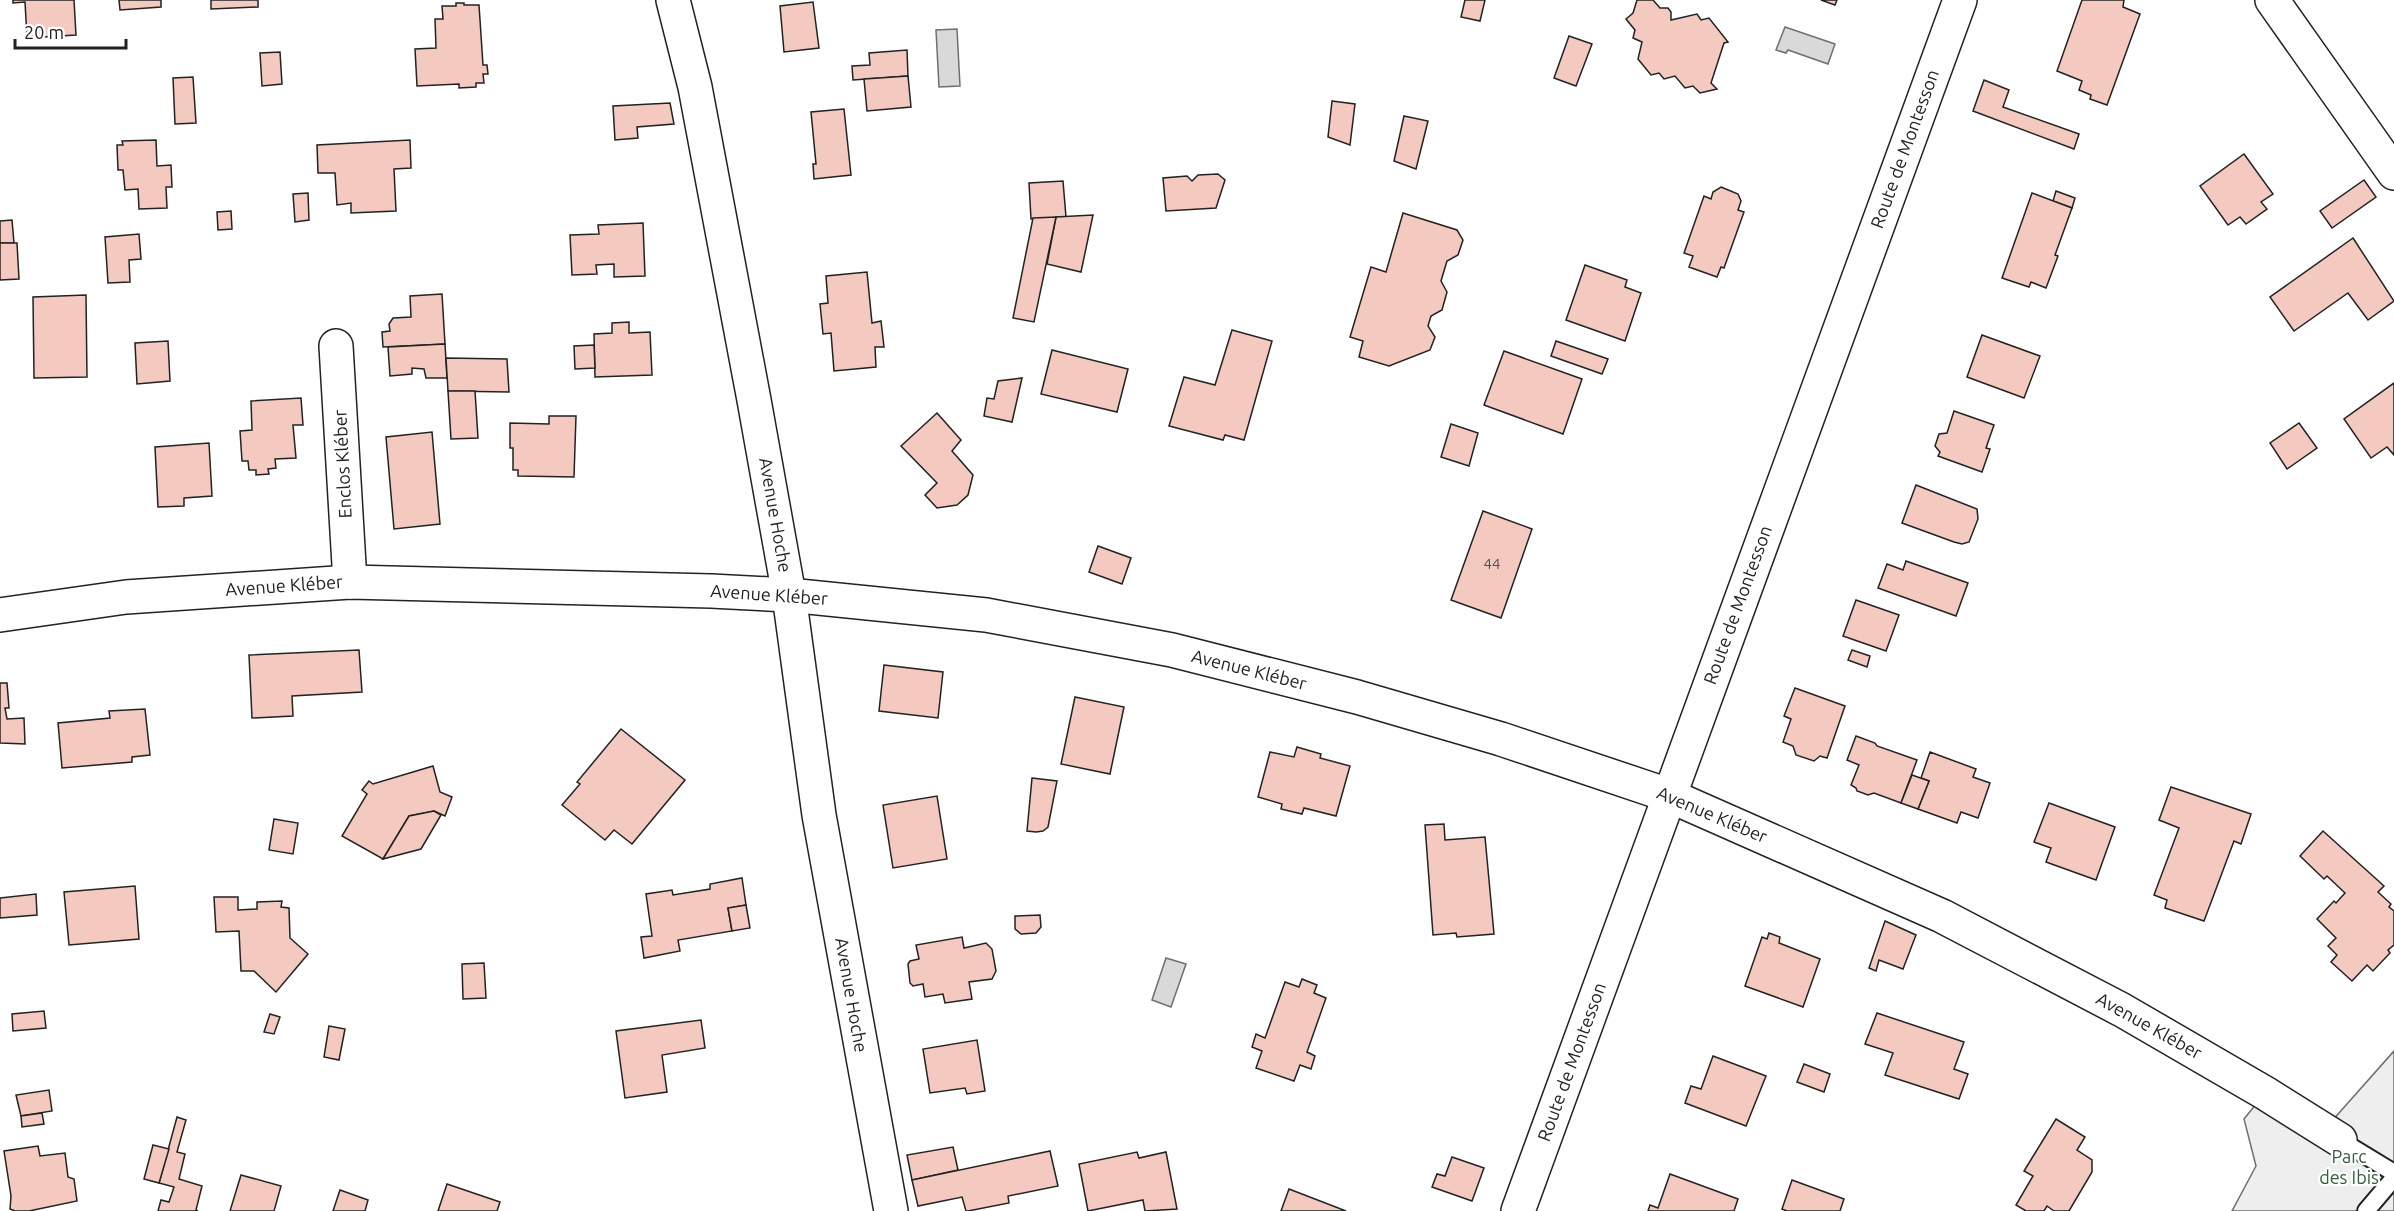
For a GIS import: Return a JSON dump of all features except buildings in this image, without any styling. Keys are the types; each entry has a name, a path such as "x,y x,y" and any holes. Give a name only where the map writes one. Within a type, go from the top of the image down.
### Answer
{"street":[{"name":"Avenue Hoche","path":"673,0 695,87 789,595 819,815 891,1211"},
{"name":"Route de Montesson","path":"1518,1211 1960,0"},
{"path":"2272,0 2394,173"},
{"name":"Enclos Kléber","path":"336,346 350,582"},
{"name":"Avenue Kléber","path":"0,615 126,597 350,582 711,591 789,595 986,615 1172,650 1358,697 1501,739 1668,795 1952,921 2122,1010 2265,1093 2340,1140"}],"lane":[{"name":"Avenue Kléber","path":"2340,1140 2394,1173"},
{"path":"2366,1211 2394,1178"}],"green space":[{"name":"Parc des Ibis","path":"2394,1051 2394,1211 2232,1211 2256,1166 2244,1119 2265,1093 2323,1131"}],"shaded area":[{"path":"1785,27 1835,44 1828,64 1788,50 1786,53 1776,50"},
{"path":"957,29 960,86 939,87 936,30"},
{"path":"1166,958 1186,964 1171,1007 1152,1000"}]}
